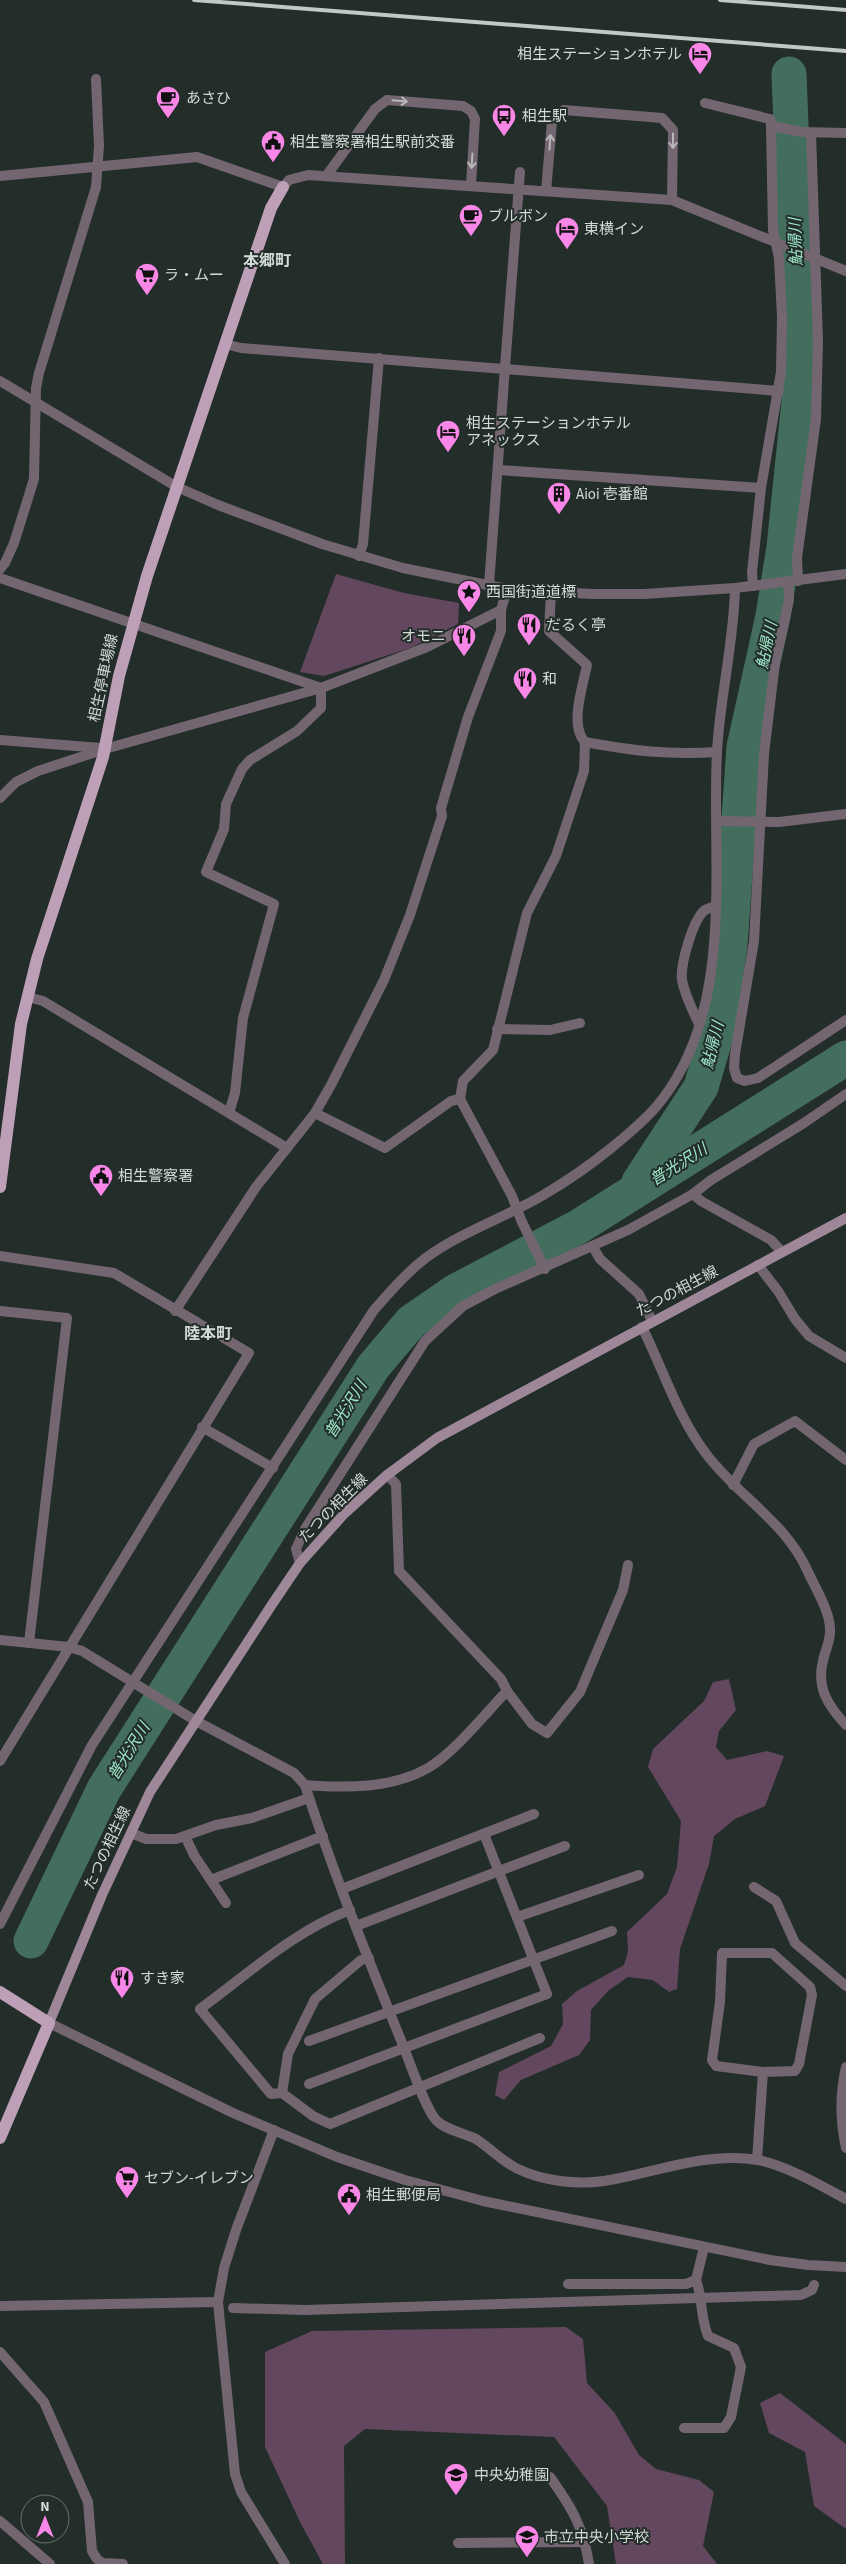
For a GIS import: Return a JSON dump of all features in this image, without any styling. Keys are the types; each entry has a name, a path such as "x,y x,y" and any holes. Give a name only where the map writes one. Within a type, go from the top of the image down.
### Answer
{"main road":[{"name":"相生停車場線","path":"0,1187 14,1072 28,997 50,914 83,822 105,749 119,676 132,624 271,208 282,187"},
{"name":"たつの相生線","path":"49,2023 102,1895 150,1792 300,1563 344,1514 387,1475 437,1438 846,1218"},
{"path":"0,1992 49,2023 0,2138"}],"street":[{"path":"0,569 5,563 14,543 34,479 39,372 96,187 98,166 96,79"},
{"path":"327,175 375,109 387,100 463,106 471,111 475,120 471,186"},
{"path":"705,103 770,119 773,126 773,230 780,244 782,318 779,391 761,488 752,572 758,586"},
{"path":"546,191 552,122 564,110 662,118 673,130 672,200"},
{"path":"773,126 807,132 846,133"},
{"path":"807,132 812,258 818,341 816,419 797,558 790,582 790,600 770,700 756,821 754,941 734,1054 734,1068 737,1078 745,1081 758,1078 846,1020"},
{"path":"0,176 197,158 282,187 298,176 327,175 672,200 846,271"},
{"path":"489,585 520,172"},
{"path":"225,344 241,348 505,367 779,391"},
{"path":"359,556 363,544 379,358"},
{"path":"0,381 177,486 264,523 359,556 403,568 507,589 644,594 758,586 846,574"},
{"path":"499,470 761,488"},
{"path":"0,578 321,688"},
{"path":"0,1924 72,1780 374,1310 395,1287 427,1258 454,1241 545,1194 608,1150 636,1127 656,1106 674,1082 689,1052 699,1024 707,991 716,906 721,821 717,752 734,588"},
{"path":"175,1311 256,1187 315,1113 368,1014 410,915 442,816 441,808 468,717 501,631 501,610 507,589"},
{"path":"551,592 549,631 587,665 576,724 579,735 585,742 642,752 677,754 717,752"},
{"path":"0,798 16,782 38,770 105,749 321,688 427,647 501,610"},
{"path":"229,1113 235,1092 243,1018 274,904 206,872 224,830 226,804 242,769 250,760 311,719 321,708 321,688"},
{"path":"0,740 105,749"},
{"path":"543,1265 521,1220 518,1208 460,1099 463,1081 493,1050 527,912 556,856 584,771 585,742"},
{"path":"721,821 779,822 846,814"},
{"path":"699,1024 687,1000 682,978 683,960 697,922 705,911 716,906"},
{"path":"28,997 43,1001 287,1148"},
{"path":"497,1029 550,1030 580,1023"},
{"path":"300,1563 296,1549 305,1529 425,1341 463,1306 543,1265 593,1247 693,1194 711,1180 804,1123 846,1094"},
{"path":"315,1113 385,1148 451,1101 460,1099"},
{"path":"693,1194 700,1201 771,1240 782,1252"},
{"path":"593,1247 600,1259 639,1294 652,1322"},
{"path":"0,1256 114,1273 175,1311 249,1353 202,1427 69,1647 62,1662 0,1760"},
{"path":"758,1265 778,1290 794,1318 809,1336 846,1358"},
{"path":"0,1311 67,1318 29,1643"},
{"path":"642,1327 694,1436 733,1485 782,1530 794,1545 807,1569 829,1619 830,1640 821,1672 824,1697 829,1708 846,1725"},
{"path":"733,1485 754,1444 794,1421 846,1460"},
{"path":"202,1427 273,1468"},
{"path":"387,1475 396,1484 399,1571 501,1678 507,1691 532,1724 547,1733 580,1692 623,1590 628,1564"},
{"path":"0,1640 69,1647 82,1652 196,1721 294,1773 305,1785 356,1926 419,2086 436,2121 475,2139 518,2169 544,2178 578,2182 603,2181 672,2166 720,2159 757,2160 774,2165 846,2199"},
{"path":"305,1785 344,1788 410,1777 429,1768 446,1754 507,1691"},
{"path":"131,1833 146,1839 163,1841 185,1836 216,1825 252,1818 309,1798"},
{"path":"342,1889 534,1814"},
{"path":"309,2084 547,1994 484,1834"},
{"path":"185,1836 194,1855 226,1903"},
{"path":"211,1880 323,1836"},
{"path":"356,1926 564,1846"},
{"path":"517,1917 639,1875"},
{"path":"754,1888 776,1901 794,1942 809,1957 846,1986"},
{"path":"350,1910 331,1917 292,1941 200,2008 271,2094 282,2093 313,2116 330,2124 540,2038"},
{"path":"309,2041 390,2013 533,1958 612,1931"},
{"path":"772,1953 810,1987 812,1995 799,2064 795,2071 763,2072 716,2066 712,2060 720,2002 722,1954 772,1953"},
{"path":"282,2093 288,2054 315,1999 361,1960 369,1958"},
{"path":"49,2023 101,2050 274,2130 337,2157 405,2180 483,2201 704,2247 808,2266 846,2267"},
{"path":"846,2067 842,2086 843,2132 846,2148"},
{"path":"757,2160 763,2072"},
{"path":"274,2130 236,2230 224,2268 218,2302 235,2474 241,2492 285,2564"},
{"path":"684,2428 724,2428 730,2417 741,2367 734,2348 708,2336 702,2321 701,2299 696,2280 704,2247"},
{"path":"568,2284 686,2284 696,2280"},
{"path":"233,2308 305,2310 701,2299 801,2295 812,2290 814,2285"},
{"path":"0,2306 218,2302"},
{"path":"0,2352 44,2402 88,2502 92,2551 97,2562 123,2564"},
{"path":"550,2477 572,2508 586,2542 589,2564"},
{"path":"0,2521 50,2564"},
{"path":"458,2543 586,2542"}],"shaded area":[{"path":"336,574 404,593 459,603 458,624 410,648 324,676 300,672"},
{"path":"729,1679 736,1710 719,1731 716,1747 727,1760 767,1751 784,1756 765,1806 735,1819 714,1836 709,1864 680,1949 677,1989 669,1992 653,1980 628,1977 608,1991 591,2010 590,2040 579,2055 521,2080 504,2100 495,2095 499,2072 551,2046 563,2024 562,2004 577,1991 624,1965 628,1952 627,1932 667,1894 677,1867 681,1821 648,1767 653,1749 704,1701 713,1682"},
{"path":"566,2327 583,2339 587,2383 614,2412 639,2455 656,2469 699,2480 714,2492 703,2546 717,2564 616,2564 607,2506 554,2437 365,2429 344,2446 345,2564 323,2564 301,2524 265,2447 265,2352 312,2331"},
{"path":"780,2393 846,2444 846,2529 814,2506 805,2452 769,2433 760,2403"}],"waterway":[{"name":"鮎帰川","path":"639,1182 701,1087 718,1029 730,945 744,747 773,616 784,547 801,382 789,74"},
{"name":"普光沢川","path":"31,1941 104,1789 373,1367 411,1322 456,1291 578,1227 846,1058"}],"railway":[{"path":"194,0 846,51"},
{"path":"720,0 846,10"}],"place":[{"name":"相生ステーションホテル","path":"700,75"},
{"name":"あさひ","path":"168,119"},
{"name":"相生駅","path":"504,137"},
{"name":"相生警察署相生駅前交番","path":"273,163"},
{"name":"ブルボン","path":"471,237"},
{"name":"東横イン","path":"567,250"},
{"name":"ラ・ムー","path":"147,296"},
{"name":"相生ステーションホテル アネックス","path":"448,453"},
{"name":"Aioi 壱番館","path":"559,515"},
{"name":"西国街道道標","path":"469,613"},
{"name":"だるく亭","path":"529,646"},
{"name":"オモニ","path":"464,657"},
{"name":"和","path":"525,700"},
{"name":"相生警察署","path":"101,1197"},
{"name":"すき家","path":"122,1999"},
{"name":"セブン-イレブン","path":"127,2199"},
{"name":"相生郵便局","path":"349,2216"},
{"name":"中央幼稚園","path":"456,2496"},
{"name":"市立中央小学校","path":"527,2558"}],"district":[{"name":"本郷町","path":"267,260"},
{"name":"陸本町","path":"208,1333"}]}
